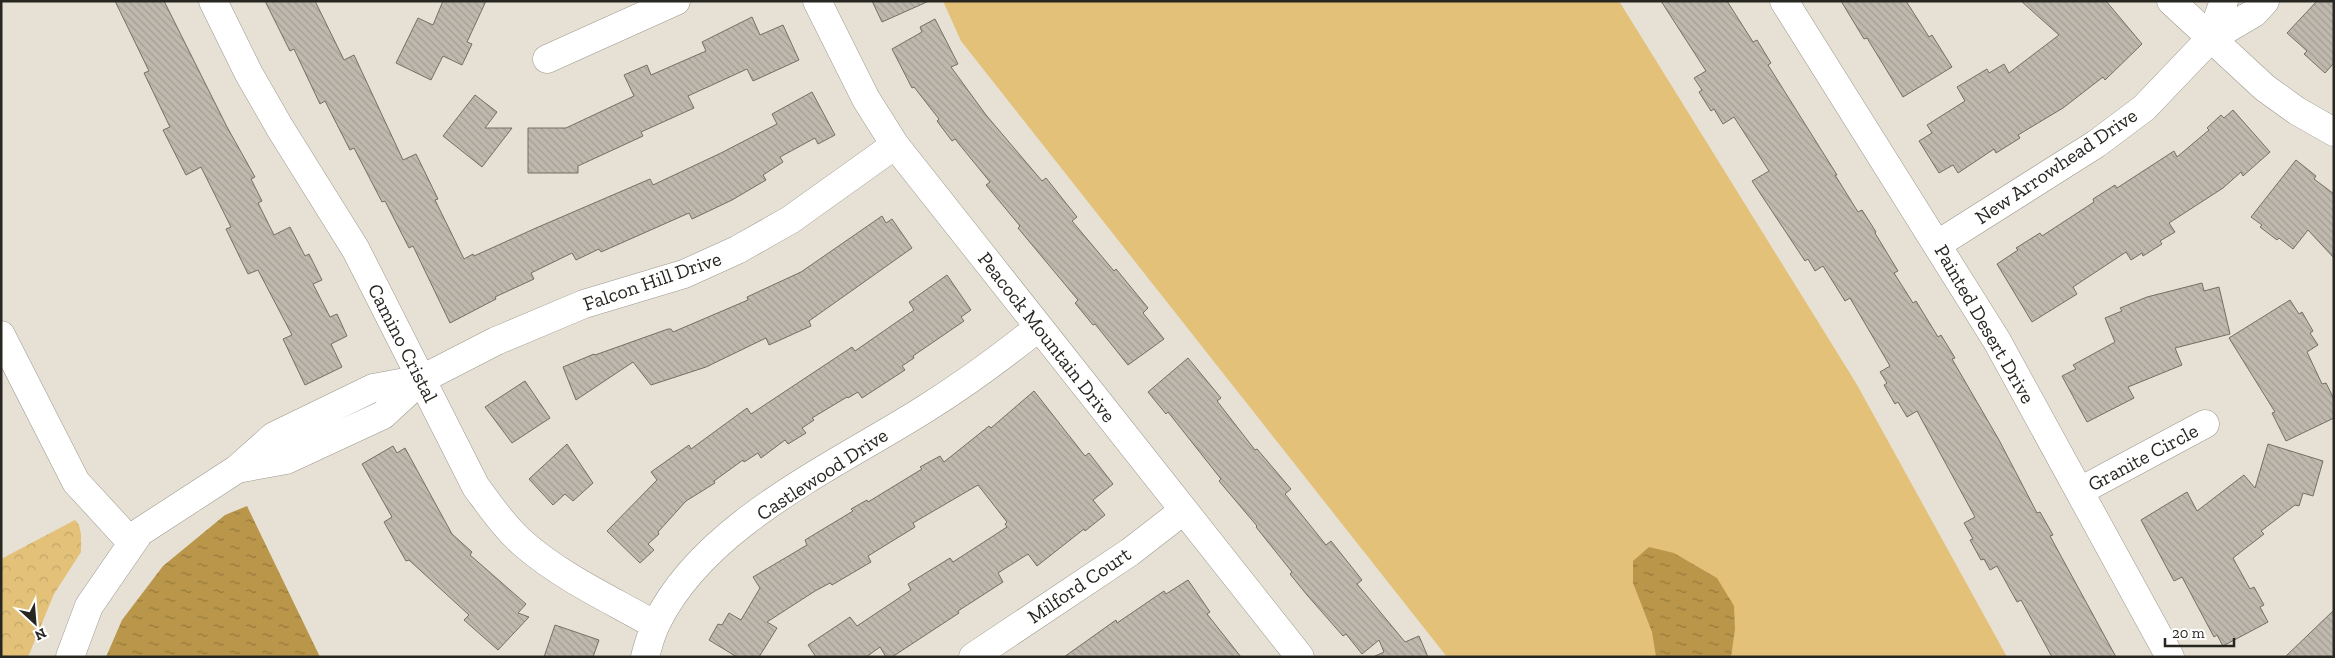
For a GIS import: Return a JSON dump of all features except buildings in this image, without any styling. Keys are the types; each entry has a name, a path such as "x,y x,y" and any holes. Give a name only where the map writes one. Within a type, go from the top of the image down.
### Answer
{"street":[{"name":"Camino Cristal","path":"212,1 280,128 356,250 476,487 494,512 524,545 553,567 655,625"},
{"path":"547,59 676,1"},
{"name":"Peacock Mountain Drive","path":"817,1 866,100 895,145 1300,657"},
{"name":"Painted Desert Drive","path":"1784,1 1997,341 2170,657"},
{"path":"2171,1 2265,88 2297,111 2334,132"},
{"name":"New Arrowhead Drive","path":"2210,39 2224,1"},
{"name":"New Arrowhead Drive","path":"1938,244 2096,144 2144,108 2210,39 2254,13 2265,1"},
{"name":"Falcon Hill Drive","path":"70,657 89,606 140,532 237,469 286,460 383,415 422,379 496,341 584,304 684,274 737,250 790,220 895,145"},
{"name":"Castlewood Drive","path":"645,657 655,625 679,587 713,549 750,520 827,468 926,409 1006,353 1039,327"},
{"path":"1,335 10,374 76,482 132,543"},
{"name":"Granite Circle","path":"2080,491 2205,424"},
{"name":"Milford Court","path":"973,657 1130,552 1183,511"}],"green space":[{"path":"943,1 1619,1 1856,383 2007,657 1447,657 961,41"},
{"path":"75,520 79,525 81,534 81,552 54,594 28,657 1,657 1,559"}],"water":[{"path":"247,506 320,657 106,657 122,620 163,566 225,515"},
{"path":"1649,547 1674,553 1717,578 1734,606 1735,629 1731,657 1656,657 1652,632 1633,583 1633,561"}]}
